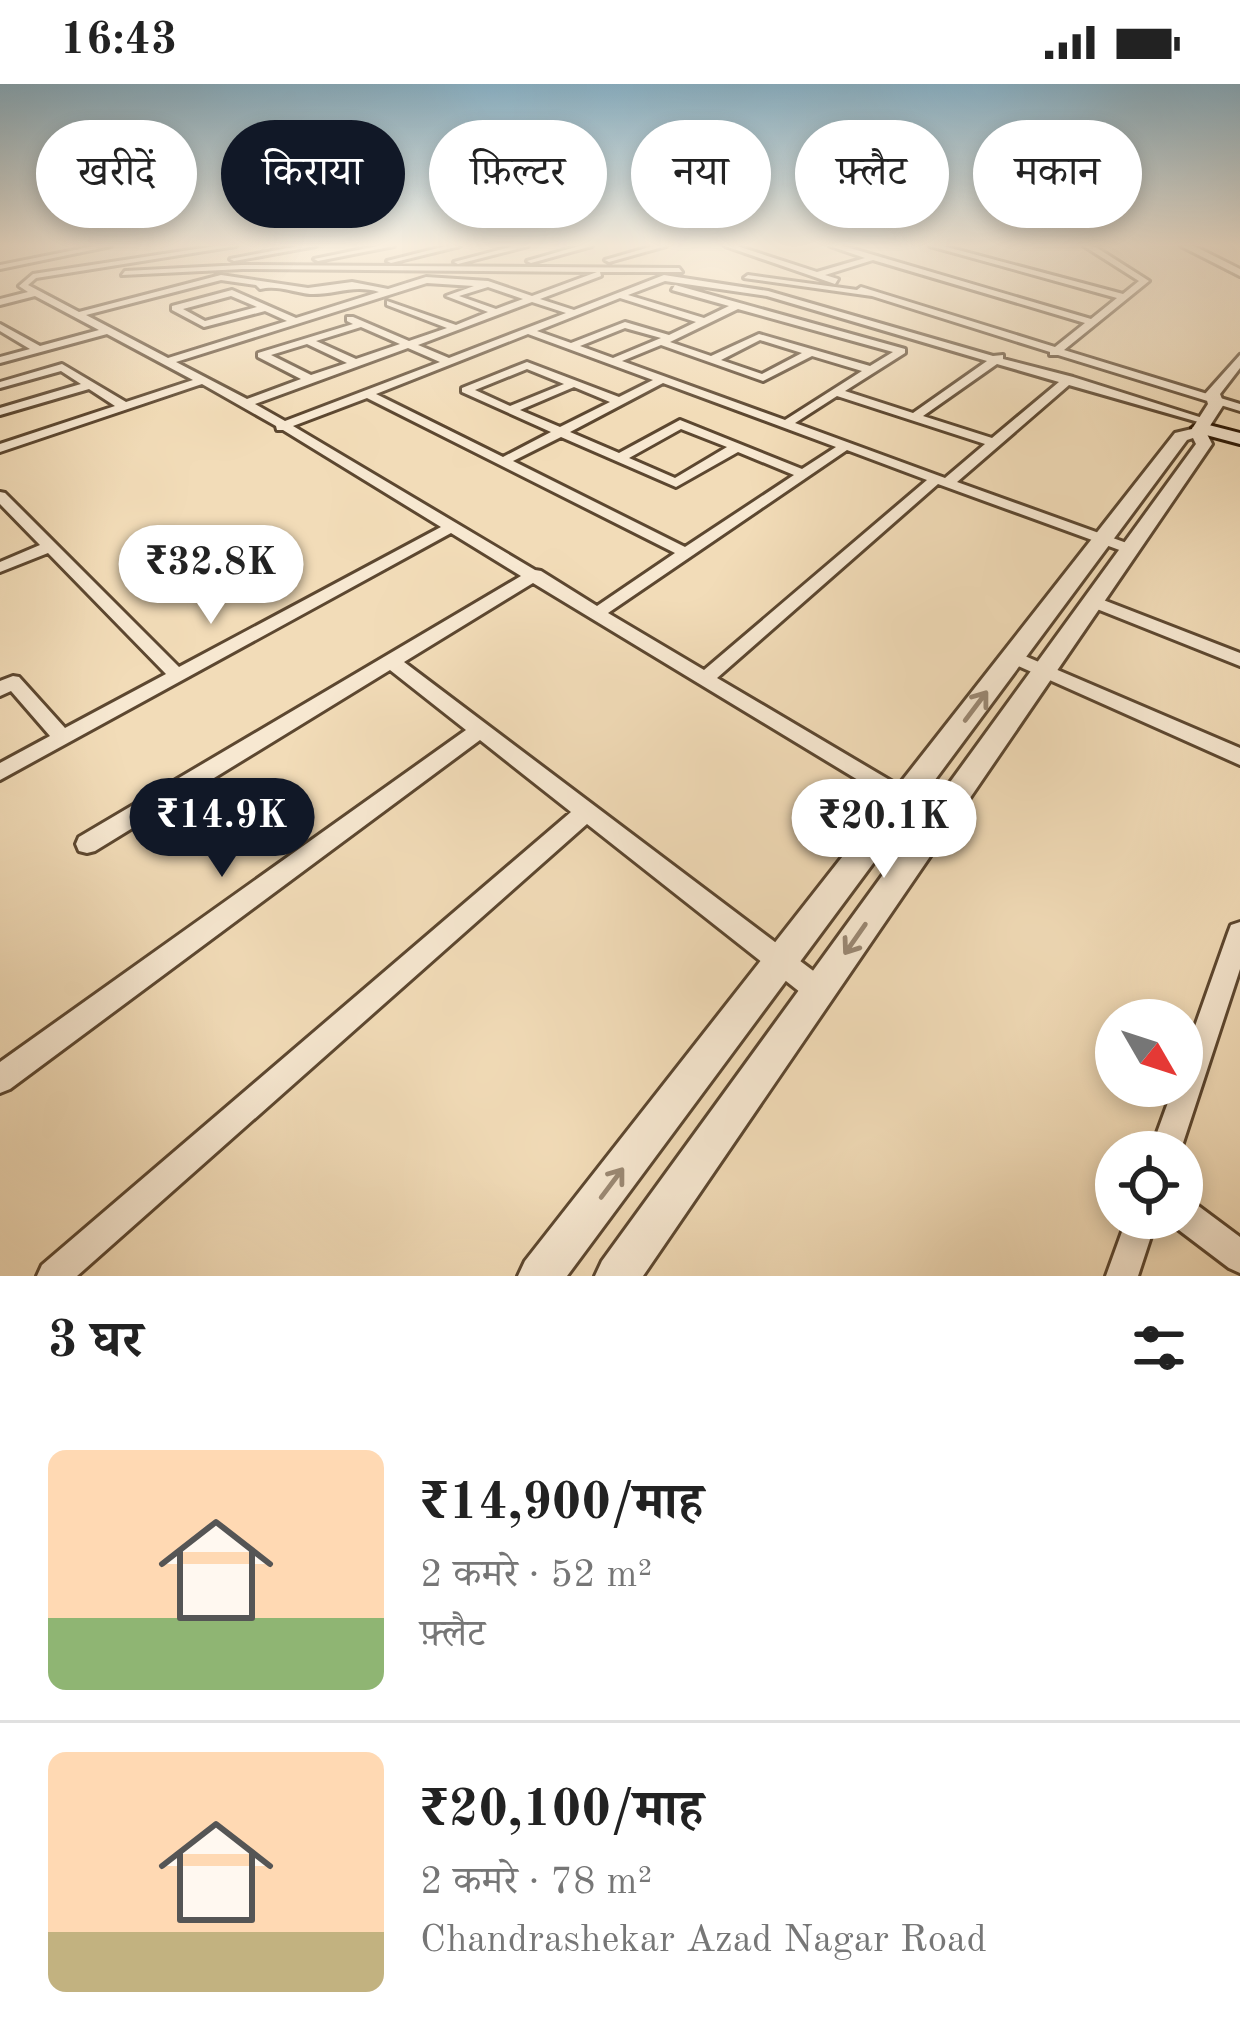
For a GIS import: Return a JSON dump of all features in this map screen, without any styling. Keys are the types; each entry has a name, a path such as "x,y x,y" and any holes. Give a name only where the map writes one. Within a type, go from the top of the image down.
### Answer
{"main road":[{"path":"1202,427 1240,440"}],"street":[{"path":"58,302 246,403 448,529 536,574 939,820"},
{"path":"80,314 127,302"},
{"path":"161,302 204,324 265,308"},
{"path":"175,308 199,302"},
{"path":"251,302 295,321"},
{"path":"169,361 329,310 370,302"},
{"path":"394,302 456,328"},
{"path":"407,310 433,302"},
{"path":"466,302 496,312"},
{"path":"246,403 526,302"},
{"path":"541,302 575,313"},
{"path":"281,427 604,302"},
{"path":"637,302 704,322"},
{"path":"722,302 901,351"},
{"path":"791,302 999,357 1202,427"},
{"path":"897,302 1240,408"},
{"path":"1022,302 1094,323"},
{"path":"1054,353 1121,302"},
{"path":"614,362 737,306"},
{"path":"329,310 448,362"},
{"path":"310,379 262,355 361,324"},
{"path":"571,346 625,326 763,378 811,352"},
{"path":"0,327 6,336 39,350"},
{"path":"0,360 110,330"},
{"path":"529,331 1116,544"},
{"path":"712,360 759,337 871,370"},
{"path":"786,424 928,337"},
{"path":"308,341 356,363"},
{"path":"913,418 999,357"},
{"path":"1216,404 1211,394 1240,359"},
{"path":"466,390 527,365 621,402"},
{"path":"0,385 62,367 124,406"},
{"path":"423,372 676,483 737,447"},
{"path":"704,679 1069,379"},
{"path":"0,448 203,380"},
{"path":"506,460 663,380"},
{"path":"510,410 575,383"},
{"path":"0,412 90,385"},
{"path":"836,392 994,442"},
{"path":"368,394 686,554"},
{"path":"1216,404 1233,402 1240,394"},
{"path":"540,1276 1013,657 1204,444 1202,427 1216,404"},
{"path":"620,458 680,424 804,474"},
{"path":"599,612 845,446"},
{"path":"0,496 178,676"},
{"path":"0,772 448,529"},
{"path":"617,1276 1094,601 1116,544"},
{"path":"0,567 47,548"},
{"path":"86,844 536,574"},
{"path":"1094,601 1240,659"},
{"path":"1013,657 1240,757"},
{"path":"392,662 819,992"},
{"path":"0,664 6,686 63,738"},
{"path":"0,1079 480,730"},
{"path":"53,1276 585,813"},
{"path":"1172,1131 1240,933"},
{"path":"1203,1229 1240,1257"},
{"path":"1122,1276 1135,1239"}]}
